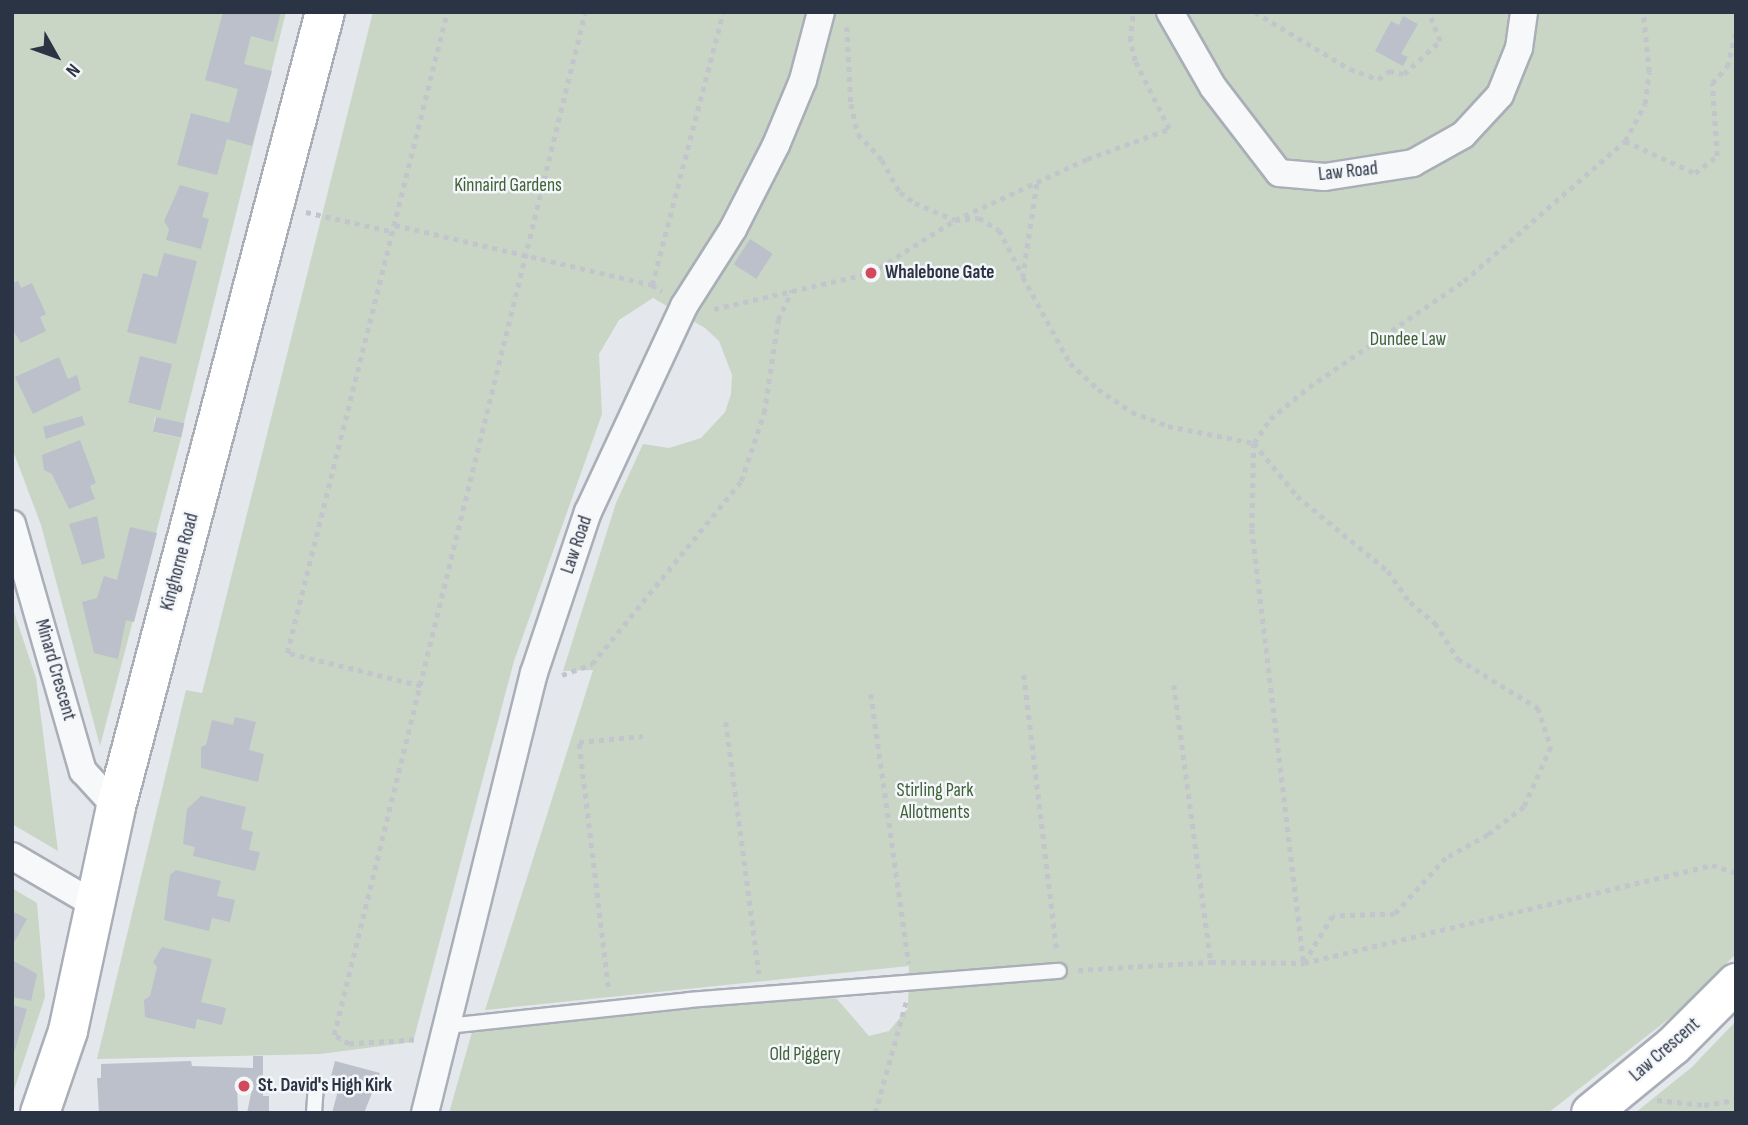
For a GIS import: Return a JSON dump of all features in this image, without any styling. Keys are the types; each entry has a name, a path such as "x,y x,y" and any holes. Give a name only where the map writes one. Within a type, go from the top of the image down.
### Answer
{"street":[{"name":"Kinghorne Road","path":"40,1113 68,1031 116,807 325,12"},
{"name":"Law Road","path":"1170,12 1213,87 1279,173 1325,177 1413,163 1463,135 1500,95 1519,48 1524,12"},
{"name":"Law Road","path":"425,1113 531,686 554,611 613,452 684,306 733,229 776,145 831,16"},
{"name":"Minard Crescent","path":"12,524 83,771 116,807"},
{"path":"12,856 96,905"},
{"name":"Law Crescent","path":"1591,1113 1673,1046 1736,983"}],"lane":[{"path":"444,1036 611,1009 1059,971"},
{"path":"314,1113 316,1086"}],"path":[{"path":"421,686 287,653 447,12"},
{"path":"444,1036 349,1044 334,1035 585,12"},
{"path":"395,225 652,285 723,12"},
{"path":"684,306 694,310 720,308 871,273 955,220 1087,159 1169,129 1135,61 1130,41 1133,12"},
{"path":"1255,12 1350,69 1378,79 1389,71 1404,74 1440,41 1428,12"},
{"path":"1304,963 1252,529 1254,443 1270,419 1308,387 1464,281 1625,141 1646,104 1649,72 1643,12"},
{"path":"831,16 847,27 851,104 858,134 882,160 900,192 955,220 979,218 999,230 1069,363 1098,389 1132,412 1168,426 1254,443 1297,496 1388,570 1410,602 1435,623 1458,659 1538,708 1550,747 1524,807 1488,835 1446,858 1395,914 1333,916 1304,963"},
{"path":"1625,141 1695,173 1717,156 1712,83 1727,68 1736,31"},
{"path":"1024,277 1037,184"},
{"path":"275,204 394,232"},
{"path":"554,678 592,664 741,481 764,413 778,320 793,289"},
{"path":"1024,675 1059,971 1212,962 1304,963 1712,865 1736,873"},
{"path":"1174,685 1212,962"},
{"path":"871,694 911,983 875,1113"},
{"path":"726,722 762,995"},
{"path":"611,1009 579,742 643,736"},
{"path":"1634,1077 1661,1104 1736,1100"}],"green space":[{"path":"12,12 286,12 184,423 155,417 153,432 181,438 100,746 41,525 12,448"},
{"path":"373,12 1736,12 1736,954 1675,1014 1548,1113 449,1113 472,1032 820,996 837,999 869,1036 889,1031 908,1008 909,966 485,1010 593,670 563,671 616,503 643,444 669,448 701,438 725,412 731,394 732,375 719,341 705,328 653,298 619,320 599,354 602,414 514,661 413,1042 320,1054 97,1059 186,690 202,693"},
{"path":"12,606 36,678 58,851 12,824"},
{"path":"12,888 37,903 45,997 12,1096"},
{"path":"1736,1021 1736,1113 1635,1113 1692,1067"}],"building":[{"path":"223,12 281,12 273,42 251,36 244,64 272,71 252,146 227,139 217,175 177,165 191,113 229,123 238,89 205,80"},
{"path":"1403,16 1418,24 1401,54 1408,57 1403,66 1375,51 1391,21 1399,25"},
{"path":"180,185 209,193 202,217 209,219 201,249 166,240 169,229 164,221"},
{"path":"750,239 773,254 756,279 734,264"},
{"path":"164,253 197,261 176,344 127,332 143,273 157,277"},
{"path":"18,281 21,288 32,283 46,314 40,317 46,331 21,343 12,329 12,283"},
{"path":"140,356 172,364 160,411 128,403"},
{"path":"59,357 68,379 77,375 81,390 33,414 15,377"},
{"path":"82,416 85,425 46,439 43,427"},
{"path":"156,417 184,423 181,438 153,432"},
{"path":"80,440 96,483 90,486 95,499 69,509 52,474 44,470 42,455"},
{"path":"97,516 105,558 82,565 69,524"},
{"path":"130,527 157,533 134,622 126,620 118,659 94,653 82,602 97,598 104,576 117,580"},
{"path":"235,717 256,722 249,750 264,754 258,782 201,768 201,747 206,745 212,720 233,725"},
{"path":"201,796 246,807 241,829 253,832 249,850 260,852 255,871 193,856 195,847 183,844 187,809"},
{"path":"176,870 221,881 217,896 235,900 230,922 212,918 209,931 164,920 170,875"},
{"path":"12,911 27,919 12,946"},
{"path":"162,947 212,959 201,1002 226,1008 222,1025 197,1019 195,1029 145,1017 144,1000 150,996 157,967 153,962"},
{"path":"12,960 37,974 31,1001 12,997"},
{"path":"12,1005 27,1009 13,1056 12,1056"},
{"path":"253,1056 263,1056 263,1096 269,1096 269,1113 247,1113 253,1084 237,1085 238,1113 99,1113 97,1078 101,1078 101,1064 191,1061 192,1066 253,1068"},
{"path":"335,1061 380,1073 364,1113 332,1113 340,1083 330,1080"}],"place":[{"name":"Whalebone Gate","path":"871,273"},
{"name":"St. David's High Kirk","path":"244,1086"}],"park label":[{"name":"Kinnaird Gardens","path":"508,186"},
{"name":"Dundee Law","path":"1408,340"},
{"name":"Stirling Park Allotments","path":"935,802"},
{"name":"Old Piggery","path":"805,1055"}]}
